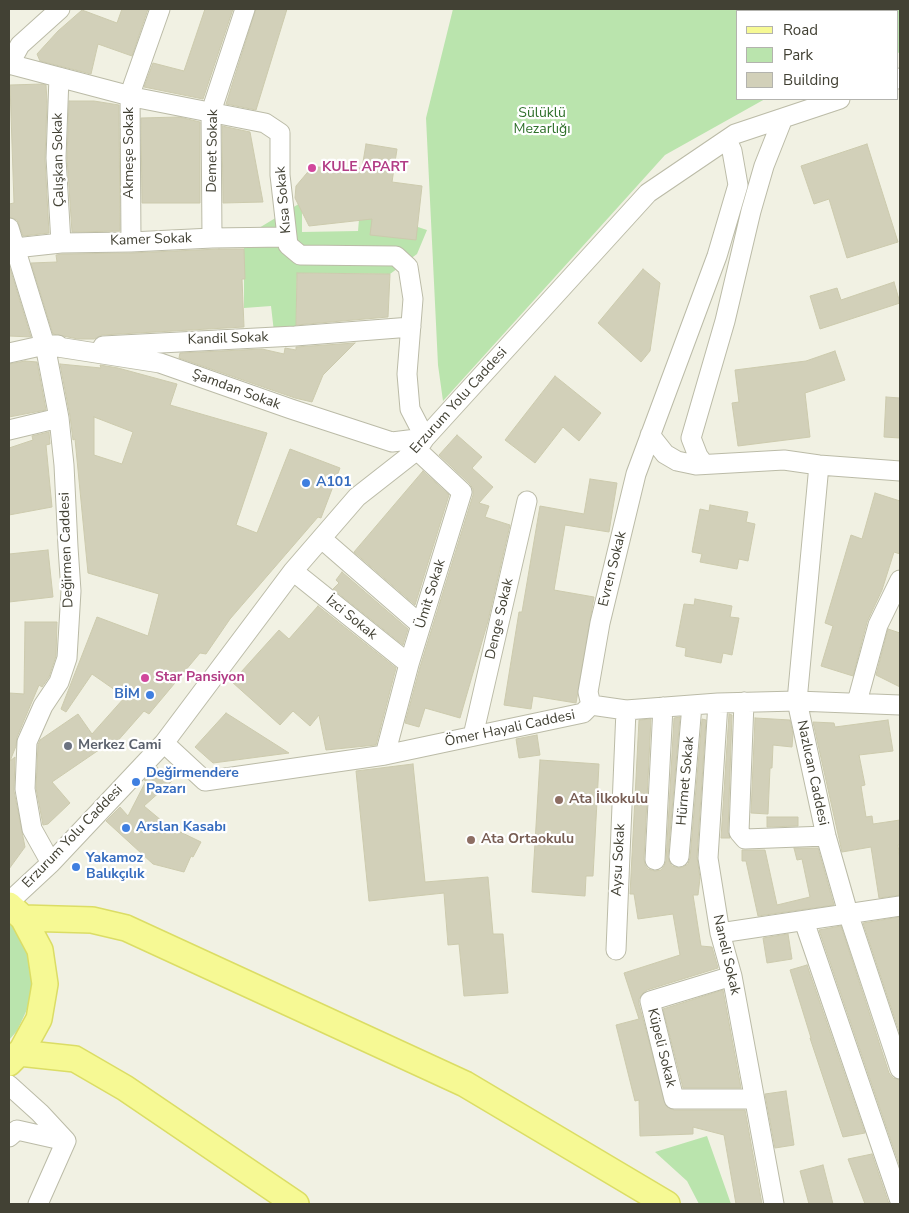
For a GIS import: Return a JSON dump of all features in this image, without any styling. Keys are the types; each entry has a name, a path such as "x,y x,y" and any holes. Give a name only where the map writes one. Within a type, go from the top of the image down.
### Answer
{"main road":[{"path":"14,908 40,950 45,984 39,1019 22,1050 14,1058"},
{"path":"14,908 92,920 126,928 465,1084 666,1204"},
{"path":"14,1058 75,1059 125,1088 296,1204"}],"street":[{"path":"9,64 14,47 60,9"},
{"name":"Akmeşe Sokak","path":"130,242 130,94 160,9"},
{"name":"Demet Sokak","path":"212,238 211,112 245,9"},
{"name":"Kısa Sokak","path":"9,64 130,94 138,98 265,123 280,133 280,175 288,245 300,255 396,256 408,267 413,299 407,374 410,410 421,444"},
{"name":"Çalışkan Sokak","path":"59,77 56,158 61,243"},
{"name":"Erzurum Yolu Caddesi","path":"14,908 51,863 164,743 292,571 357,497 421,444 648,193 735,134 837,100"},
{"path":"704,464 698,456 691,438 725,321 761,175 783,118"},
{"name":"Evren Sokak","path":"587,709 588,692 600,623 636,474 714,265 738,185 732,151 727,140"},
{"name":"Değirmen Caddesi","path":"9,228 15,248 16,276 45,344 59,418 64,465 71,590 66,658 59,682 43,706 27,742 25,788 32,829 51,863"},
{"name":"Kamer Sokak","path":"15,248 61,243 286,237"},
{"path":"714,265 736,276"},
{"name":"Kandil Sokak","path":"45,344 111,346 174,341 295,336 411,327"},
{"path":"9,353 45,344"},
{"name":"Şamdan Sokak","path":"45,344 160,363 392,442 421,444"},
{"path":"9,430 59,418"},
{"path":"650,435 665,454 677,461 696,465 784,460 819,465 900,471"},
{"name":"Ümit Sokak","path":"385,755 409,664 462,492 421,444"},
{"name":"Nazlıcan Caddesi","path":"819,465 797,701 826,836 848,914 900,1069"},
{"name":"Denge Sokak","path":"473,736 527,501"},
{"path":"322,539 421,625"},
{"name":"İzci Sokak","path":"292,571 409,664"},
{"path":"857,702 878,625 900,580"},
{"name":"Ömer Hayali Caddesi","path":"164,743 205,781 385,755 587,709 626,710 718,703 797,701 900,705"},
{"path":"744,702 739,832 745,839 826,836"},
{"name":"Naneli Sokak","path":"718,703 708,858 720,932 732,976 774,1204"},
{"name":"Hürmet Sokak","path":"679,857 692,705"},
{"path":"655,860 663,707"},
{"name":"Aysu Sokak","path":"616,950 626,710"},
{"path":"720,932 900,906"},
{"path":"804,921 900,1201"},
{"name":"Küpeli Sokak","path":"732,976 650,1001 674,1100 754,1099"},
{"path":"9,1085 40,1113 66,1141"},
{"path":"9,1137 17,1130 66,1141"},
{"path":"38,1204 66,1141"}],"green space":[{"name":"Sülüklü Mezarlığı","path":"453,9 900,9 899,52 899,10 736,10 736,100 763,100 665,155 443,401 438,365 426,118"},
{"path":"302,202 302,232 358,231 360,208 427,230 417,254 390,274 297,273 296,329 274,332 271,306 244,308 244,237"},
{"path":"9,919 24,942 32,972 30,1003 17,1031 9,1040"},
{"path":"707,1136 731,1204 699,1204 687,1181 655,1152"}],"building":[{"path":"122,9 148,9 132,56 98,44 91,74 40,61 37,54 58,31 82,10 117,23"},
{"path":"205,9 233,9 203,99 144,87 153,63 184,71"},
{"path":"256,9 287,9 256,110 226,104"},
{"path":"10,85 46,85 47,101 45,159 49,233 23,236 17,220 9,217 9,204 14,203"},
{"path":"69,101 94,101 119,105 120,231 72,232 67,158"},
{"path":"179,117 200,122 200,203 142,203 141,118"},
{"path":"222,126 250,132 263,202 223,203"},
{"path":"366,144 397,149 392,182 422,186 416,240 370,235 372,219 309,226 295,198 296,186 312,167 362,168"},
{"path":"867,144 898,242 847,258 829,199 814,204 801,166"},
{"path":"244,249 245,279 242,279 244,327 102,335 94,339 78,339 53,334 31,263 57,262 56,255 62,254"},
{"path":"9,265 31,337 9,336"},
{"path":"643,269 660,283 650,351 641,362 598,323"},
{"path":"297,273 390,274 388,317 296,325"},
{"path":"894,282 900,303 820,329 810,296 837,288 841,300"},
{"path":"355,343 323,375 312,402 295,398 179,358 180,353 262,349 284,354 285,348 296,350 296,347"},
{"path":"835,351 845,380 805,393 810,437 738,446 732,403 739,402 735,370 806,361"},
{"path":"25,361 37,362 46,410 9,417 9,364"},
{"path":"60,364 101,368 100,365 177,384 170,405 267,433 236,525 257,533 290,449 340,468 321,518 318,517 230,619 206,654 200,653 149,714 144,711 115,744 112,741 52,782 70,803 48,824 43,825 36,788 38,745 40,740 78,714 92,734 125,697 92,674 66,712 61,709 97,617 148,636 159,594 88,573 75,439 73,440","holes":["94,417 133,432 122,464 94,455"]},
{"path":"555,376 601,413 579,441 563,427 535,463 505,440"},
{"path":"886,397 900,398 900,438 884,437"},
{"path":"49,432 50,444 46,445 52,507 9,515 9,448 33,440 32,436"},
{"path":"457,435 482,457 472,468 493,487 479,503 489,506 485,517 510,525 488,621 460,718 425,708 419,727 405,723 420,667 473,495 473,489 470,484 439,455"},
{"path":"423,471 449,495 415,605 354,552"},
{"path":"590,479 617,483 609,532 565,525 554,590 594,597 576,703 533,696 531,709 504,705 519,612 522,612 540,506 584,514"},
{"path":"875,493 900,501 900,554 894,552 882,590 867,622 853,676 821,666 833,626 825,623 851,535 862,539"},
{"path":"710,505 748,512 746,522 755,524 748,561 739,559 737,569 700,562 702,554 692,552 700,509 709,511"},
{"path":"48,550 53,597 9,602 9,554"},
{"path":"342,572 408,629 403,645 333,589 339,583 336,580"},
{"path":"695,599 732,606 730,617 739,618 732,655 723,653 721,663 685,656 686,648 676,646 684,604 694,605"},
{"path":"318,606 396,668 376,745 326,750 319,715 310,726 293,711 280,725 232,682 279,630 289,639"},
{"path":"25,622 57,622 56,656 49,677 42,687 39,685 17,737 16,746 10,761 15,757 14,791 25,847 9,869 9,693 24,694"},
{"path":"888,629 900,633 900,687 876,675"},
{"path":"226,713 289,753 213,763 195,747"},
{"path":"729,714 732,715 728,832 730,838 721,838"},
{"path":"680,717 668,857 672,866 679,868 688,864 690,858 702,719 706,720 697,857 700,878 698,895 693,895 701,946 712,947 718,968 647,990 639,999 639,1004 666,1106 674,1110 745,1110 762,1204 736,1204 724,1135 693,1127 693,1134 640,1136 639,1100 635,1101 616,1025 639,1019 624,973 680,955 673,914 638,919 634,894 630,894 639,720 651,719 644,859 648,869 655,871 661,870 666,861 674,718"},
{"path":"755,718 790,720 793,734 792,747 773,745 768,814 751,813"},
{"path":"888,720 893,751 859,755 865,785 861,786 866,817 872,816 873,824 900,820 900,845 898,845 900,895 879,898 871,847 842,852 813,722 834,723 835,727"},
{"path":"537,735 540,755 519,758 516,739"},
{"path":"540,760 599,764 593,876 586,876 585,896 532,892"},
{"path":"413,764 425,882 488,877 493,934 503,934 508,993 464,996 459,944 448,945 444,893 369,901 356,771"},
{"path":"157,767 172,781 144,806 168,826 201,842 193,857 191,856 184,872 153,864 106,821 120,807 128,816 146,781 144,780"},
{"path":"767,817 798,817 798,826 767,827"},
{"path":"794,848 818,848 834,905 758,916 746,861 742,861 742,850 765,850 777,905 810,897 802,859 797,860"},
{"path":"900,917 900,1034 863,923"},
{"path":"841,926 889,1073 893,1078 900,1080 900,1167 819,930"},
{"path":"788,934 792,959 767,963 763,938"},
{"path":"807,965 865,1133 843,1137 810,1038 790,970"},
{"path":"723,990 741,1088 683,1088 663,1009"},
{"path":"786,1091 794,1145 775,1148 765,1094"},
{"path":"872,1154 889,1204 865,1204 848,1159"},
{"path":"823,1165 833,1204 809,1204 800,1171"}],"place":[{"name":"KULE APART","path":"312,168"},
{"name":"A101","path":"306,483"},
{"name":"Star Pansiyon","path":"145,678"},
{"name":"BİM","path":"150,695"},
{"name":"Merkez Cami","path":"68,746"},
{"name":"Değirmendere Pazarı","path":"136,782"},
{"name":"Ata İlkokulu","path":"559,800"},
{"name":"Arslan Kasabı","path":"126,828"},
{"name":"Ata Ortaokulu","path":"471,840"},
{"name":"Yakamoz Balıkçılık","path":"76,867"}]}
